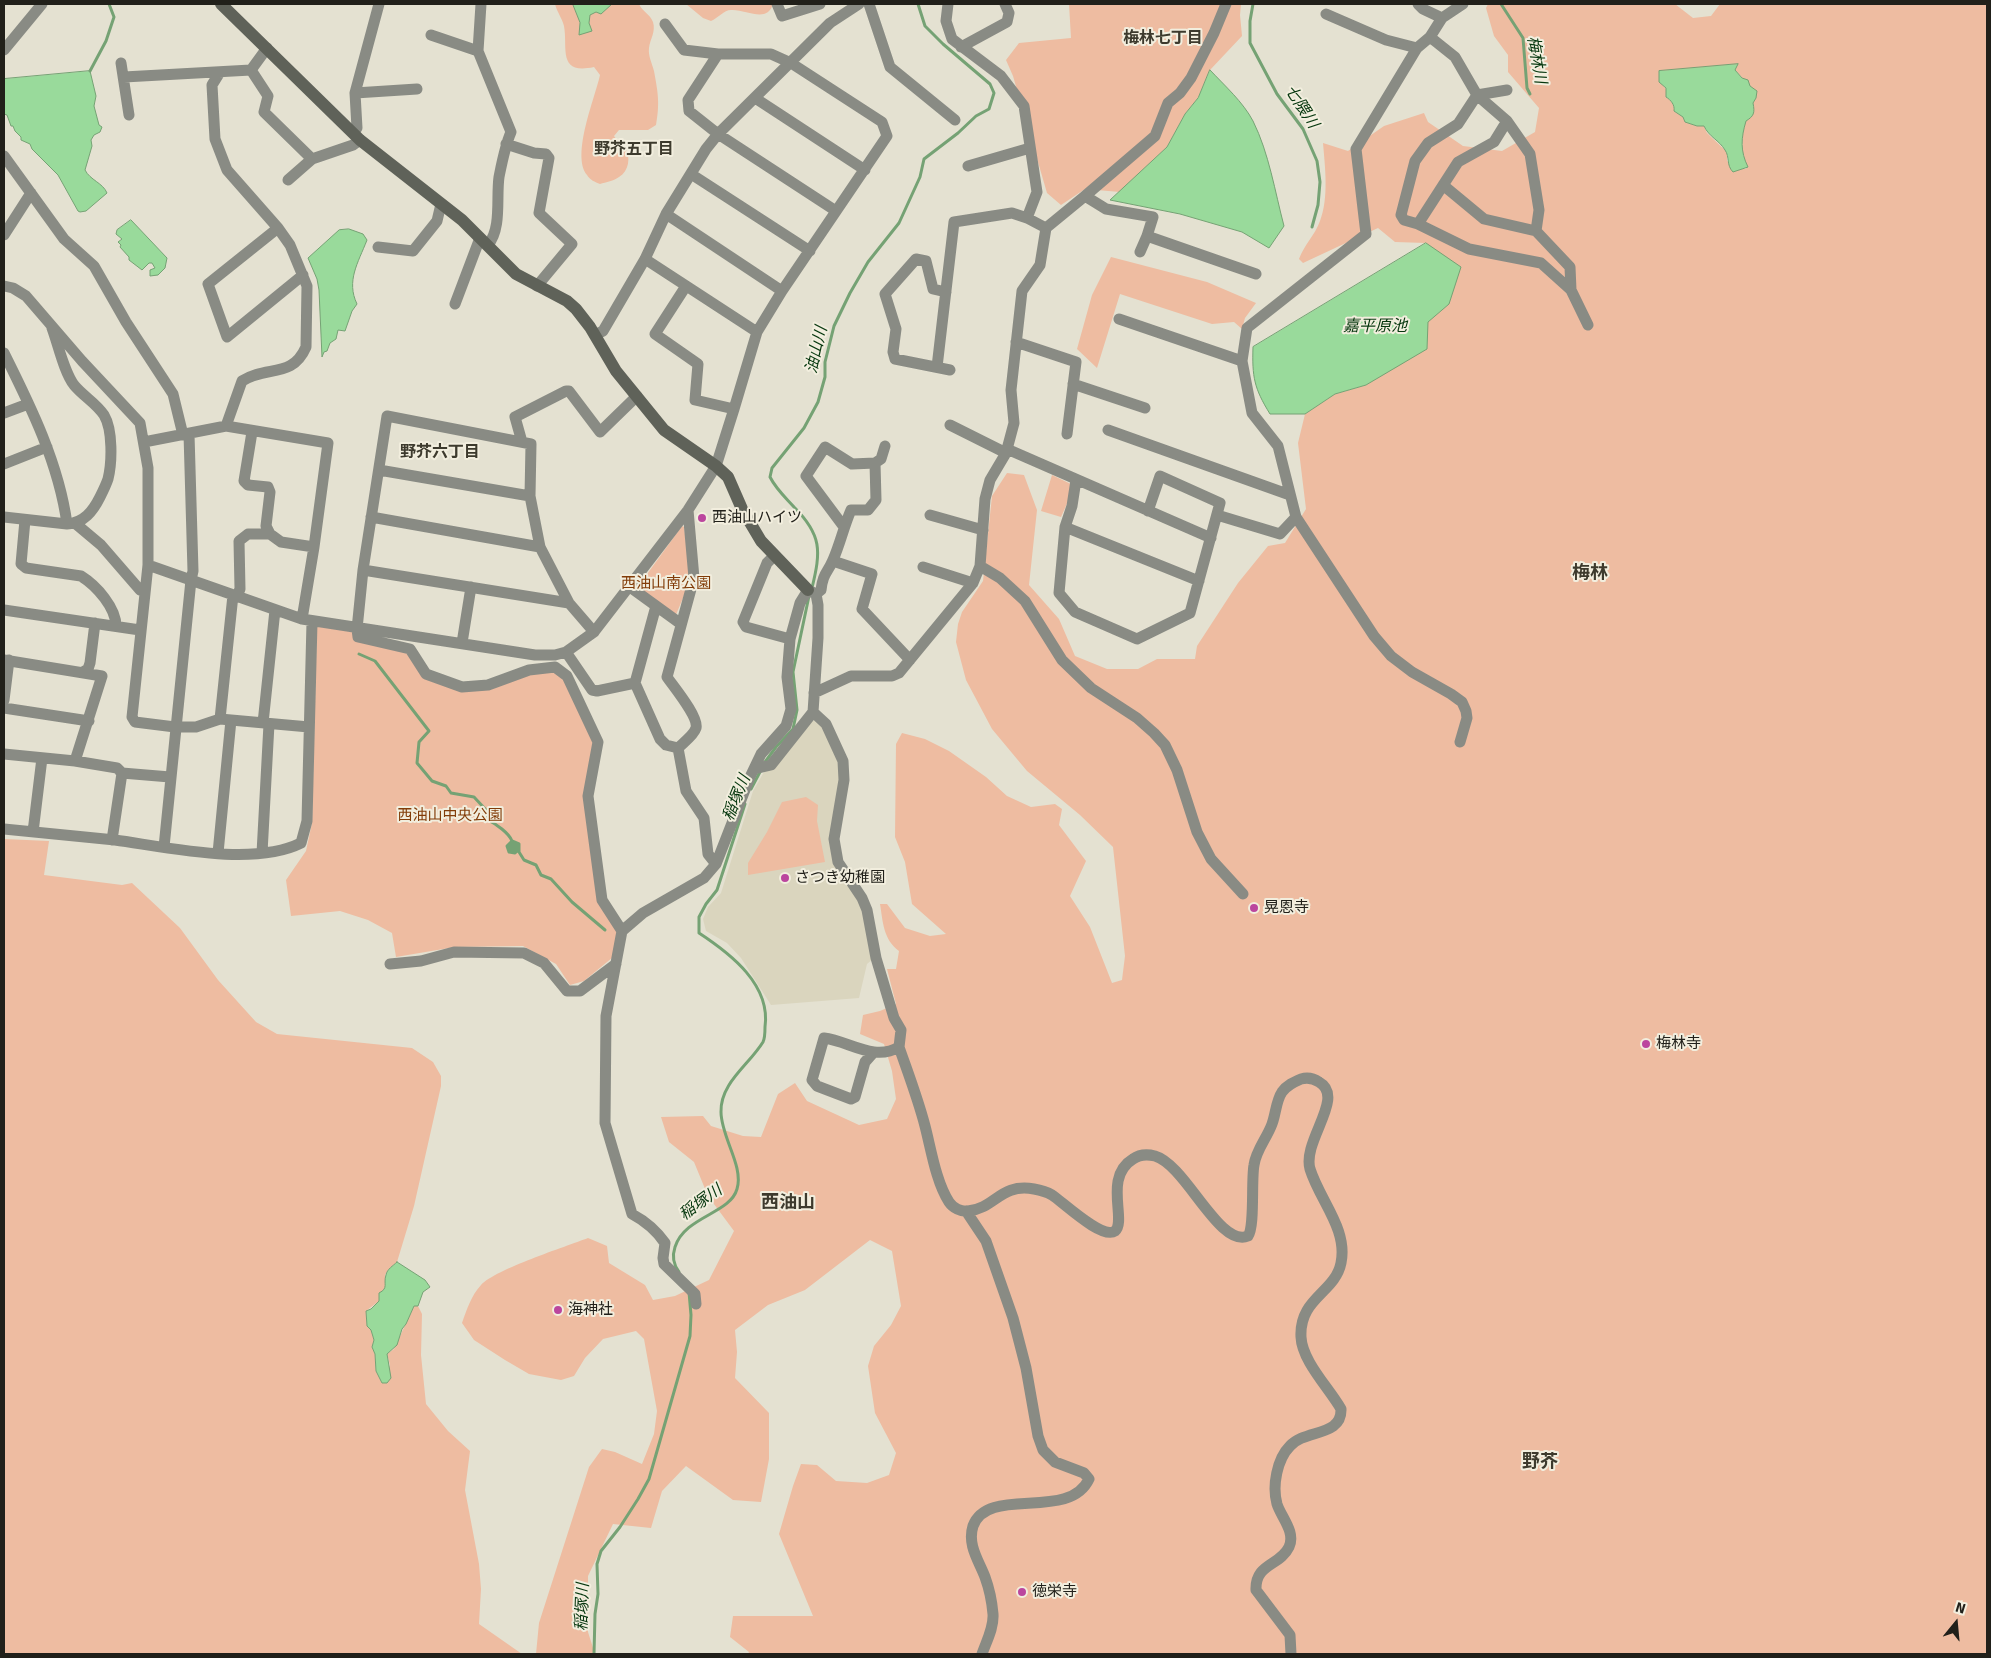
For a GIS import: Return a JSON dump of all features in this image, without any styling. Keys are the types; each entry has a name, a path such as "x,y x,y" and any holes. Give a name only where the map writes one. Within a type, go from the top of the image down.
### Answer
{"street":[{"path":"4,50 42,4"},
{"path":"221,4 357,136 441,204 484,242 516,274 567,301 576,309 595,335 616,370 664,430 716,466 728,477 742,509 761,541 812,592 818,605 818,638 813,712 771,765 754,769"},
{"path":"288,180 312,159 353,145 357,136 355,93 379,4"},
{"path":"455,304 484,242 494,237 499,178 506,144 511,132 478,51 481,4"},
{"path":"778,4 782,16 821,4 830,23"},
{"path":"595,335 604,331 645,260 666,214 706,148 830,23 859,4"},
{"path":"870,4 890,67 955,120"},
{"path":"948,4 946,21 952,39 1002,76 1024,106 1037,192 1027,218"},
{"path":"961,47 1006,22 1009,13 1005,4"},
{"path":"814,693 851,676 892,676 899,673 973,582 980,566 985,499 990,480 1006,451 1014,423 1012,390 1022,290 1040,265 1046,228 1155,136 1168,103 1180,93 1191,78 1214,33 1226,4"},
{"path":"1418,4 1423,9 1442,18"},
{"path":"1460,742 1466,718 1466,711 1462,702 1452,694 1412,672 1391,656 1374,636 1296,517 1278,446 1252,413 1242,361 1248,328 1366,234 1356,149 1417,48 1430,37 1442,18 1463,4"},
{"path":"1326,14 1386,40 1417,48"},
{"path":"148,565 307,620 357,629 535,655 556,655 566,652 594,632 688,510 716,466 756,332 887,136 882,122 791,63 771,54 718,54 684,50 665,24"},
{"path":"431,35 478,51"},
{"path":"1430,37 1455,57 1477,95 1507,121 1530,154 1538,210 1536,230"},
{"path":"124,77 251,70 268,48"},
{"path":"718,54 688,100 689,111 718,134 836,211"},
{"path":"121,63 129,115"},
{"path":"251,70 268,96 264,112 312,159"},
{"path":"220,72 212,84 216,139 227,170 278,228 290,245 307,286 306,347 302,355 288,368 256,374 242,381 226,426"},
{"path":"355,93 418,88"},
{"path":"1507,90 1477,95 1458,124 1428,142 1415,161 1401,215 1404,220 1418,224 1469,249 1541,263 1571,290 1588,326"},
{"path":"755,98 864,170"},
{"path":"1418,224 1458,162 1494,142 1507,121"},
{"path":"506,144 534,153 546,154 549,158 539,213 572,244 537,286"},
{"path":"968,166 1030,148"},
{"path":"4,156 64,239 94,266 126,322 173,394 186,434 193,572 175,727 164,847"},
{"path":"691,174 810,251"},
{"path":"1443,185 1484,219 1536,230 1570,267 1571,290"},
{"path":"6,228 31,193"},
{"path":"1085,196 1106,209 1153,217 1140,252"},
{"path":"378,247 413,251 436,222 441,204"},
{"path":"937,367 954,222 1012,213 1046,228"},
{"path":"666,214 782,291"},
{"path":"278,228 208,284 227,337 303,275"},
{"path":"1147,236 1256,274"},
{"path":"946,292 933,289 926,261 916,259 885,293 896,329 894,357 897,361 950,370"},
{"path":"645,260 756,332"},
{"path":"4,286 13,288 26,296 140,423 148,468 148,565 132,717 135,722 175,727 196,727 226,720 309,727"},
{"path":"686,286 655,334 698,364 695,400 734,409"},
{"path":"1120,319 1242,361"},
{"path":"51,324 69,376 74,385 105,416 109,432 111,458 108,480 97,503 88,516 72,524"},
{"path":"1016,342 1076,362 1067,434"},
{"path":"5,359 47,447 72,524"},
{"path":"1073,384 1145,408"},
{"path":"522,442 515,417 566,391 569,392 600,432 637,396"},
{"path":"4,413 28,404"},
{"path":"594,632 569,604 540,547 530,496 531,444 387,416 363,570 357,629 358,637 410,649 426,674 462,687 488,685 529,670 554,667 567,676 598,742 588,796 602,900 622,931"},
{"path":"950,425 1006,451 1211,538"},
{"path":"4,829 218,853 262,853 290,848 300,843 307,821 309,727 307,620 314,547 328,443 252,432 226,426 144,442"},
{"path":"1108,430 1290,495"},
{"path":"252,432 244,481 248,484 268,487 270,492 266,526 270,534 281,542 314,547"},
{"path":"844,527 806,476 825,447 852,464 875,463 881,459 885,446"},
{"path":"4,464 47,447"},
{"path":"696,1299 664,1264 665,1243 657,1231 646,1221 632,1214 605,1123 606,1016 622,931 643,912 704,878 716,864 761,754 786,726 791,709 787,678 790,639 800,603 812,592 821,590 822,578 833,561 844,527 852,510 868,510 876,500 875,463"},
{"path":"379,470 530,496"},
{"path":"1076,480 1072,506 1065,527 1059,593 1075,612 1137,639 1190,613 1220,503 1160,476 1148,511"},
{"path":"678,748 696,730 697,724 694,715 667,677 694,578 688,510"},
{"path":"930,515 983,530"},
{"path":"1217,515 1280,534 1296,517"},
{"path":"4,517 72,524 101,545 140,590 144,591"},
{"path":"371,517 540,547"},
{"path":"25,520 21,564 26,568 81,576 89,580 116,616 116,626"},
{"path":"1065,527 1199,581"},
{"path":"218,853 235,596 240,589 239,541 248,534 270,534"},
{"path":"774,556 767,562 742,622 746,628 790,639"},
{"path":"833,561 872,574 862,609 910,660"},
{"path":"980,566 1000,578 1026,601 1062,660 1085,683 1137,718 1154,732 1165,745 1177,770 1197,832 1204,846 1212,859 1243,894"},
{"path":"923,567 973,582"},
{"path":"363,570 569,604"},
{"path":"630,587 681,624"},
{"path":"462,644 470,588"},
{"path":"656,606 635,683 660,740 666,745 678,748"},
{"path":"4,610 140,630"},
{"path":"262,853 266,723 275,610"},
{"path":"83,672 88,669 90,663 95,623"},
{"path":"566,652 592,690 597,691 635,683"},
{"path":"4,700 6,660 102,676 75,761"},
{"path":"4,708 89,721"},
{"path":"813,712 826,724 843,761 844,780 834,839 838,862 862,898 867,910 876,958 894,1018 901,1030 899,1047 919,1106 944,1193 950,1204 957,1209 966,1211 980,1209 1008,1191 1018,1187 1026,1188 1050,1194 1097,1229 1106,1233 1112,1232 1117,1229 1119,1222 1116,1195 1122,1171 1127,1162 1147,1154 1158,1157 1181,1175 1221,1226 1229,1233 1244,1238 1248,1236 1252,1226 1251,1190 1256,1155 1272,1124 1279,1097 1283,1090 1304,1078 1312,1078 1322,1084 1328,1092 1328,1105 1311,1143 1309,1166 1318,1190 1339,1230 1343,1246 1341,1264 1337,1276 1309,1305 1303,1318 1301,1340 1305,1354 1340,1409 1341,1416 1338,1423 1332,1428 1298,1438 1288,1447 1282,1458 1277,1474 1277,1503 1291,1537 1290,1546 1284,1554 1259,1574 1256,1581 1256,1590 1290,1635 1291,1654"},
{"path":"678,748 686,791 704,818 708,854 711,861 716,864"},
{"path":"4,754 75,761 117,768 122,773 170,777"},
{"path":"32,832 42,758"},
{"path":"112,840 122,773"},
{"path":"390,964 420,961 454,952 524,953 544,963 566,991 580,992 616,964"},
{"path":"873,1052 865,1062 855,1097 852,1099 817,1086 812,1080 824,1038 873,1052 892,1051 899,1047"},
{"path":"966,1211 986,1241 1013,1318 1026,1368 1038,1436 1043,1450 1055,1462 1084,1473 1089,1479 1085,1488 1061,1499 999,1507 986,1510 977,1518 972,1528 972,1548 985,1577 993,1617 982,1654"}],"shaded area":[{"name":"さつき幼稚園","path":"818,720 840,761 841,781 830,835 860,901 873,959 867,964 859,998 771,1005 741,958 727,943 706,931 703,919 708,907 721,893 753,791 764,772 811,721"}],"green space":[{"path":"555,4 577,4 589,11 605,4 639,4 653,22 654,29 649,51 657,92 658,110 656,125 648,130 619,130 614,136 627,152 627,168 617,178 600,184 594,182 587,175 583,166 582,154 586,126 600,75 594,67 574,67 569,63 565,51 564,26"},
{"path":"686,4 773,4 766,13 755,14 728,10 711,21 703,18"},
{"path":"1069,4 1241,4 1242,36 1210,70 1198,98 1185,114 1167,147 1120,192 1085,189 1061,205 1047,193 1013,76 1006,60 1019,43 1071,38"},
{"path":"1488,4 1675,4 1693,18 1711,16 1720,4 1987,4 1987,1654 748,1654 749,1652 730,1637 733,1616 813,1616 779,1534 801,1464 817,1465 836,1481 867,1483 889,1475 896,1453 875,1413 868,1366 874,1346 891,1325 901,1306 892,1251 870,1240 805,1290 768,1305 735,1330 737,1352 735,1378 769,1413 769,1459 761,1502 733,1500 686,1466 662,1491 651,1528 613,1524 588,1576 588,1632 595,1654 536,1654 539,1623 589,1467 602,1449 615,1452 642,1464 654,1434 657,1411 644,1339 636,1331 603,1339 585,1358 574,1376 561,1380 529,1374 474,1340 462,1323 475,1294 481,1285 501,1272 588,1238 607,1246 609,1263 645,1285 653,1300 675,1296 709,1280 734,1231 708,1196 694,1162 669,1142 661,1117 703,1116 711,1126 743,1136 761,1137 778,1094 795,1083 807,1101 859,1125 887,1119 896,1099 892,1071 884,1044 860,1034 863,1015 880,1011 896,1004 887,969 896,969 899,951 887,936 880,904 887,904 905,928 930,936 946,934 912,904 905,862 895,837 896,744 902,733 925,739 949,751 986,777 1007,796 1031,807 1055,804 1062,809 1059,825 1086,861 1070,896 1090,927 1112,983 1122,980 1125,956 1113,847 1080,815 1027,771 992,729 966,680 956,642 958,624 962,612 983,581 992,496 1007,473 1024,475 1037,510 1029,585 1059,619 1075,656 1107,669 1138,669 1157,659 1195,659 1197,646 1238,583 1268,546 1285,543 1306,509 1298,443 1305,414 1335,394 1366,385 1428,321 1449,304 1426,243 1395,242 1378,228 1303,263 1299,259 1318,226 1323,212 1326,182 1323,143 1348,151 1384,126 1424,113 1428,122 1463,146 1502,151 1535,132 1539,108 1508,72 1508,55 1494,36 1486,8","holes":["1735,70 1750,86 1756,98 1751,106 1743,132 1742,141 1746,169 1740,169 1727,161 1727,152 1707,133 1704,126 1685,122 1683,117 1674,111 1672,103 1666,97 1666,89 1660,81 1659,71"]},
{"path":"1111,257 1207,282 1256,303 1245,318 1242,329 1234,322 1212,324 1120,294 1097,368 1077,349 1092,295"},
{"path":"1052,475 1075,486 1061,517 1041,511"},
{"name":"西油山南公園","path":"682,526 684,527 691,579 675,617 637,588"},
{"name":"西油山中央公園","path":"317,622 357,629 410,649 426,674 461,687 555,667 567,676 598,742 588,796 602,900 622,931 618,953 584,981 570,985 556,964 523,946 455,947 396,957 392,933 368,920 340,911 291,916 286,880 306,851 312,823"},
{"path":"806,797 818,805 817,821 825,862 748,875 748,863 767,832 782,802"},
{"path":"4,839 49,841 44,875 122,885 132,883 180,928 218,980 256,1022 277,1034 412,1048 433,1062 441,1076 441,1086 414,1206 397,1262 385,1275 387,1286 379,1301 366,1311 367,1326 371,1330 374,1340 372,1347 375,1354 376,1371 382,1383 390,1365 387,1354 394,1349 414,1306 418,1306 422,1314 421,1355 426,1404 448,1431 470,1451 465,1490 479,1564 481,1589 479,1624 522,1654 4,1654"}],"water":[{"path":"573,4 612,4 601,14 596,12 590,15 589,23 592,31 579,35 580,23"},
{"path":"1738,64 1735,70 1742,78 1748,80 1750,86 1757,91 1753,103 1753,114 1746,121 1742,139 1748,167 1733,172 1725,150 1704,126 1685,122 1683,117 1674,111 1672,103 1666,97 1666,88 1659,82 1659,71"},
{"path":"1210,70 1244,107 1259,133 1284,226 1269,248 1242,232 1180,214 1110,200 1167,147 1185,114 1198,98"},
{"path":"90,71 96,96 94,106 99,125 102,127 100,132 94,135 91,140 92,146 85,170 107,193 86,211 80,212 58,175 32,149 30,144 21,140 21,137 11,126 7,115 4,114 4,79"},
{"path":"131,220 167,258 165,268 158,275 150,276 150,270 155,268 152,263 149,263 142,270 129,260 129,257 120,247 121,245 118,242 122,239 116,234 117,230"},
{"path":"349,229 363,234 367,240 354,272 353,288 357,304 352,311 345,331 338,330 336,339 330,343 322,357 319,290 317,279 308,258 339,230"},
{"name":"嘉平原池","path":"1426,243 1461,267 1449,304 1428,322 1427,349 1366,385 1335,394 1305,414 1270,414 1260,397 1255,382 1253,347"},
{"path":"397,1262 425,1280 430,1287 423,1292 418,1306 414,1306 402,1329 397,1345 387,1354 391,1378 387,1383 382,1383 376,1371 375,1354 372,1347 374,1340 371,1330 367,1326 366,1311 379,1301 379,1293 385,1287 387,1273"}],"waterway":[{"path":"90,71 106,41 114,17 109,4"},
{"name":"油山川","path":"812,588 817,564 817,544 810,526 772,481 770,477 772,468 804,428 818,402 825,377 825,362 834,326 868,262 899,223 920,177 924,159 958,133 976,116 989,109 994,93 990,84 925,26 918,4"},
{"name":"七隈川","path":"1253,4 1250,21 1250,43 1277,94 1303,129 1317,161 1320,182 1318,205 1312,227"},
{"name":"梅林川","path":"1501,4 1523,38 1527,88 1530,94"},
{"name":"油山川","path":"765,762 793,729 797,710 793,672 809,596"},
{"path":"359,654 375,661 429,731 419,742 417,763 432,781 446,786 451,793 474,797 487,811 488,820 505,832 512,841 519,844 519,852 524,860 536,865 541,875 551,879 572,902 605,930"},
{"name":"稲塚川","path":"751,789 761,770"},
{"name":"稲塚川","path":"679,1272 673,1257 680,1237 688,1228 726,1204 733,1197 737,1189 738,1180 735,1161 722,1122 722,1102 730,1083 757,1050 765,1037 765,1012 762,998 755,984 736,961 699,933 699,917 717,890 745,804"},
{"path":"512,841 507,846 509,852 515,853 519,849"},
{"path":"514,842 509,846 512,852 516,851 518,846 513,844 510,846 512,850 516,848 514,845 512,848 514,848"},
{"name":"稲塚川","path":"594,1654 595,1614 598,1594 597,1564 601,1551 620,1527 649,1479 690,1336 689,1292"}],"place":[{"name":"西油山ハイツ","path":"702,518"},
{"name":"さつき幼稚園","path":"785,878"},
{"name":"晃恩寺","path":"1254,908"},
{"name":"梅林寺","path":"1646,1044"},
{"name":"海神社","path":"558,1310"},
{"name":"徳栄寺","path":"1022,1592"}],"district":[{"name":"梅林七丁目","path":"1163,39"},
{"name":"野芥五丁目","path":"634,150"},
{"name":"野芥六丁目","path":"440,453"},
{"name":"梅林","path":"1590,573"},
{"name":"西油山","path":"788,1203"},
{"name":"野芥","path":"1540,1462"}]}
